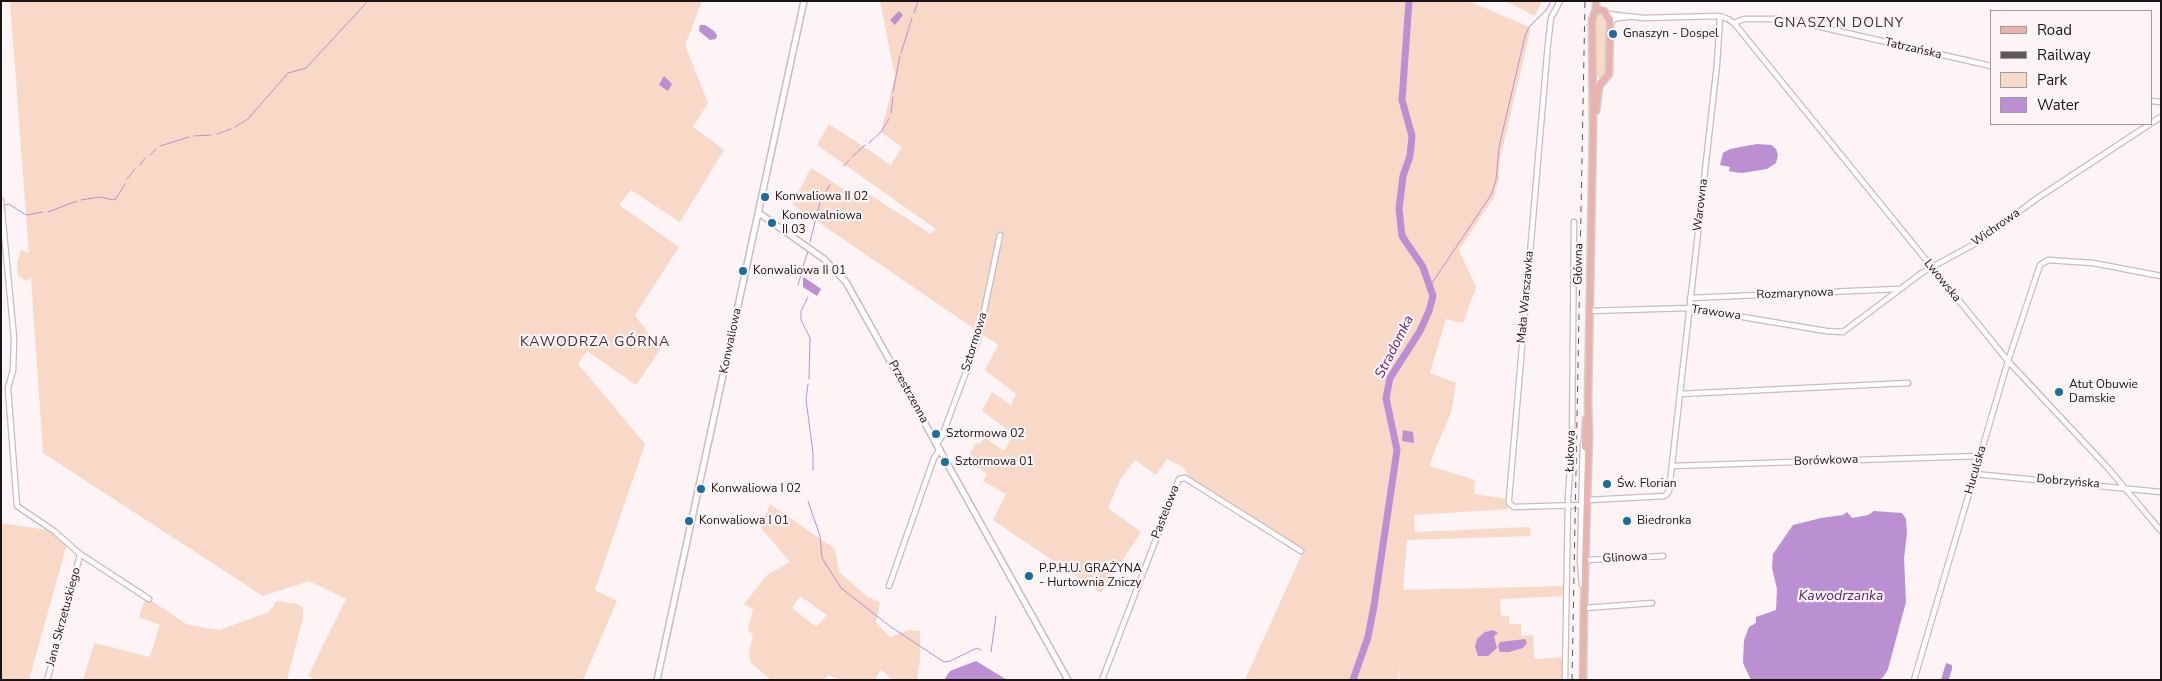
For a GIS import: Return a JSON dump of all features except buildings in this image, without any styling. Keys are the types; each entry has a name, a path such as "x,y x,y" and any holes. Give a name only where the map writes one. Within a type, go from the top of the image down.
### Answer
{"main road":[{"name":"Główna","path":"1593,127 1597,94 1602,82 1609,74 1610,23 1597,1"},
{"name":"Główna","path":"1583,680 1588,500 1589,311 1593,127 1592,20 1602,12"},
{"path":"1592,74 1602,82"},
{"name":"Główna","path":"1584,607 1584,430 1588,401"}],"street":[{"name":"Konwaliowa","path":"657,680 804,1"},
{"name":"Mała Warszawka","path":"1560,1 1551,18 1509,499 1514,507 1581,505"},
{"path":"1602,12 1630,16 1720,17 1734,23"},
{"path":"1610,23 1617,18 1630,16"},
{"name":"Warowna","path":"1588,500 1665,496 1669,491 1717,64 1720,17"},
{"name":"Tatrzańska","path":"1734,23 1744,18 1786,19 1990,66"},
{"name":"Lwowska","path":"1734,23 2008,361 2106,467 2161,531"},
{"name":"Wichrowa","path":"1841,332 1848,329 1931,267 1980,241 2036,199 2149,125"},
{"path":"1,201 14,338 13,370 8,388 17,506 54,531 80,554 149,599"},
{"name":"Przestrzenna","path":"759,213 824,258 839,273 939,447 1068,680"},
{"name":"Łukowa","path":"1565,680 1568,505 1572,439 1574,222"},
{"name":"Sztormowa","path":"889,586 978,340 1000,235"},
{"name":"Huculska","path":"1914,680 2008,361 2032,283 2042,262 2048,260 2093,263 2161,276"},
{"name":"Rozmarynowa","path":"1690,298 1900,289"},
{"name":"Trawowa","path":"1589,311 1689,308 1841,332"},
{"path":"1680,394 1908,383"},
{"name":"Główna","path":"1583,588 1580,561 1584,430"},
{"name":"Borówkowa","path":"1672,466 1980,456"},
{"name":"Dobrzyńska","path":"1975,474 2161,492"},
{"name":"Pastelowa","path":"1102,680 1179,479 1185,478 1301,551"},
{"name":"Jana Skrzetuskiego","path":"47,680 63,626 80,554"},
{"name":"Glinowa","path":"1587,560 1664,556"},
{"path":"1584,607 1652,603"}],"green space":[{"path":"10,1 702,1 685,45 708,103 693,127 724,150 680,222 631,190 619,205 679,247 635,315 660,350 636,385 587,351 578,364 645,444 595,590 617,601 583,680 315,680 308,676 346,599 309,581 263,596 43,453 31,277 28,281 18,276 17,264 21,250 29,253"},
{"path":"880,1 1469,1 1529,27 1530,32 1500,159 1499,178 1494,197 1459,250 1476,287 1463,323 1446,319 1430,373 1456,383 1451,413 1430,466 1475,480 1474,494 1508,499 1507,508 1509,509 1414,515 1415,532 1530,527 1531,536 1407,540 1403,590 1565,586 1565,596 1500,599 1501,616 1509,616 1509,624 1521,624 1521,636 1533,635 1534,659 1563,657 1563,680 1399,680 1400,668 1397,680 1245,680 1301,556 1301,552 1190,481 1184,468 1167,459 1156,475 1135,460 1120,480 1108,508 1141,532 1101,593 993,520 1006,494 983,481 987,474 967,459 976,443 980,444 984,437 1004,451 1014,434 982,411 992,392 1011,405 1016,394 985,370 998,345 792,204 811,168 855,197 861,189 931,234 936,229 817,145 829,124 891,165 902,147 881,132 895,77"},
{"path":"1506,1 1542,1 1535,16"},
{"path":"1598,13 1606,17 1607,24 1608,70 1601,79 1595,75 1594,21"},
{"path":"770,504 835,549 839,572 868,597 880,602 876,622 890,637 909,630 920,631 920,659 917,680 892,680 881,669 875,680 841,680 828,675 824,680 771,680 750,662 749,651 753,635 748,630 753,609 744,604 767,575 790,562 761,528","holes":["800,596 827,615 816,627 792,608"]},
{"path":"1,523 54,531 67,544 29,680 1,680"},
{"path":"146,597 188,625 219,630 269,612 277,601 298,604 303,608 303,617 287,680 83,680 94,643 150,657 160,625 139,617"}],"water":[{"path":"899,11 903,15 895,25 890,20"},
{"path":"700,25 705,25 714,31 717,35 716,39 710,40 699,31"},
{"path":"664,76 672,84 668,91 659,85"},
{"path":"1757,144 1771,145 1776,149 1778,155 1776,163 1767,169 1742,173 1729,171 1730,167 1720,165 1723,153 1730,149"},
{"path":"803,278 821,289 817,296 803,287"},
{"path":"1403,430 1413,432 1414,443 1402,441"},
{"name":"Kawodrzanka","path":"1874,511 1902,513 1906,519 1907,533 1904,558 1906,602 1888,669 1884,676 1880,680 1751,680 1743,663 1744,640 1749,627 1756,623 1756,617 1776,610 1777,589 1772,568 1773,554 1793,525 1843,515 1847,512 1852,518 1868,515"},
{"path":"1493,630 1498,633 1494,636 1497,648 1488,656 1478,656 1475,647 1477,639 1485,632"},
{"path":"1525,639 1527,643 1523,648 1509,652 1500,652 1498,646 1500,642"},
{"path":"976,661 1007,680 944,680 950,671"},
{"path":"1946,663 1952,665 1952,669 1949,679 1941,680"}],"waterway":[{"path":"235,127 248,119 288,73 306,68 368,1"},
{"path":"914,13 918,1"},
{"name":"Stradomka","path":"1353,680 1368,637 1374,606 1397,450 1386,398 1390,378 1420,331 1433,296 1423,267 1402,236 1399,209 1403,176 1410,156 1412,136 1402,100 1409,1"},
{"path":"1430,286 1491,195 1496,180 1499,147 1525,36 1529,27 1547,9 1551,1"},
{"path":"901,53 912,18"},
{"path":"893,92 900,56"},
{"path":"891,113 893,97"},
{"path":"869,143 881,132 889,119"},
{"path":"217,134 231,129"},
{"path":"194,136 211,135"},
{"path":"160,146 189,137"},
{"path":"852,157 865,145"},
{"path":"150,155 156,149"},
{"path":"140,165 145,158"},
{"path":"844,166 849,160"},
{"path":"127,179 135,169"},
{"path":"81,200 99,197 115,200 125,184"},
{"path":"810,242 820,202 830,185"},
{"path":"48,212 77,201"},
{"path":"5,205 9,204 26,215 43,212"},
{"path":"801,273 808,251"},
{"path":"798,285 801,275"},
{"path":"808,297 801,311 801,320 810,338 809,379"},
{"path":"808,384 806,399 813,453 813,470"},
{"path":"808,501 820,536 822,558 841,588 891,627 944,662 977,648 981,650"},
{"path":"991,652 996,616"}],"railway":[{"path":"1572,680 1585,1"}],"place":[{"name":"Gnaszyn - Dospel","path":"1613,34"},
{"name":"Konwaliowa II 02","path":"765,197"},
{"name":"Konowalniowa II 03","path":"772,223"},
{"name":"Konwaliowa II 01","path":"743,271"},
{"name":"Atut Obuwie Damskie","path":"2059,392"},
{"name":"Sztormowa 02","path":"936,434"},
{"name":"Sztormowa 01","path":"945,462"},
{"name":"Św. Florian","path":"1607,484"},
{"name":"Konwaliowa I 02","path":"701,489"},
{"name":"Konwaliowa I 01","path":"689,521"},
{"name":"Biedronka","path":"1627,521"},
{"name":"P.P.H.U. GRAŻYNA - Hurtownia Zniczy","path":"1029,576"}],"district":[{"name":"GNASZYN DOLNY","path":"1839,24"},
{"name":"KAWODRZA GÓRNA","path":"595,343"}]}
